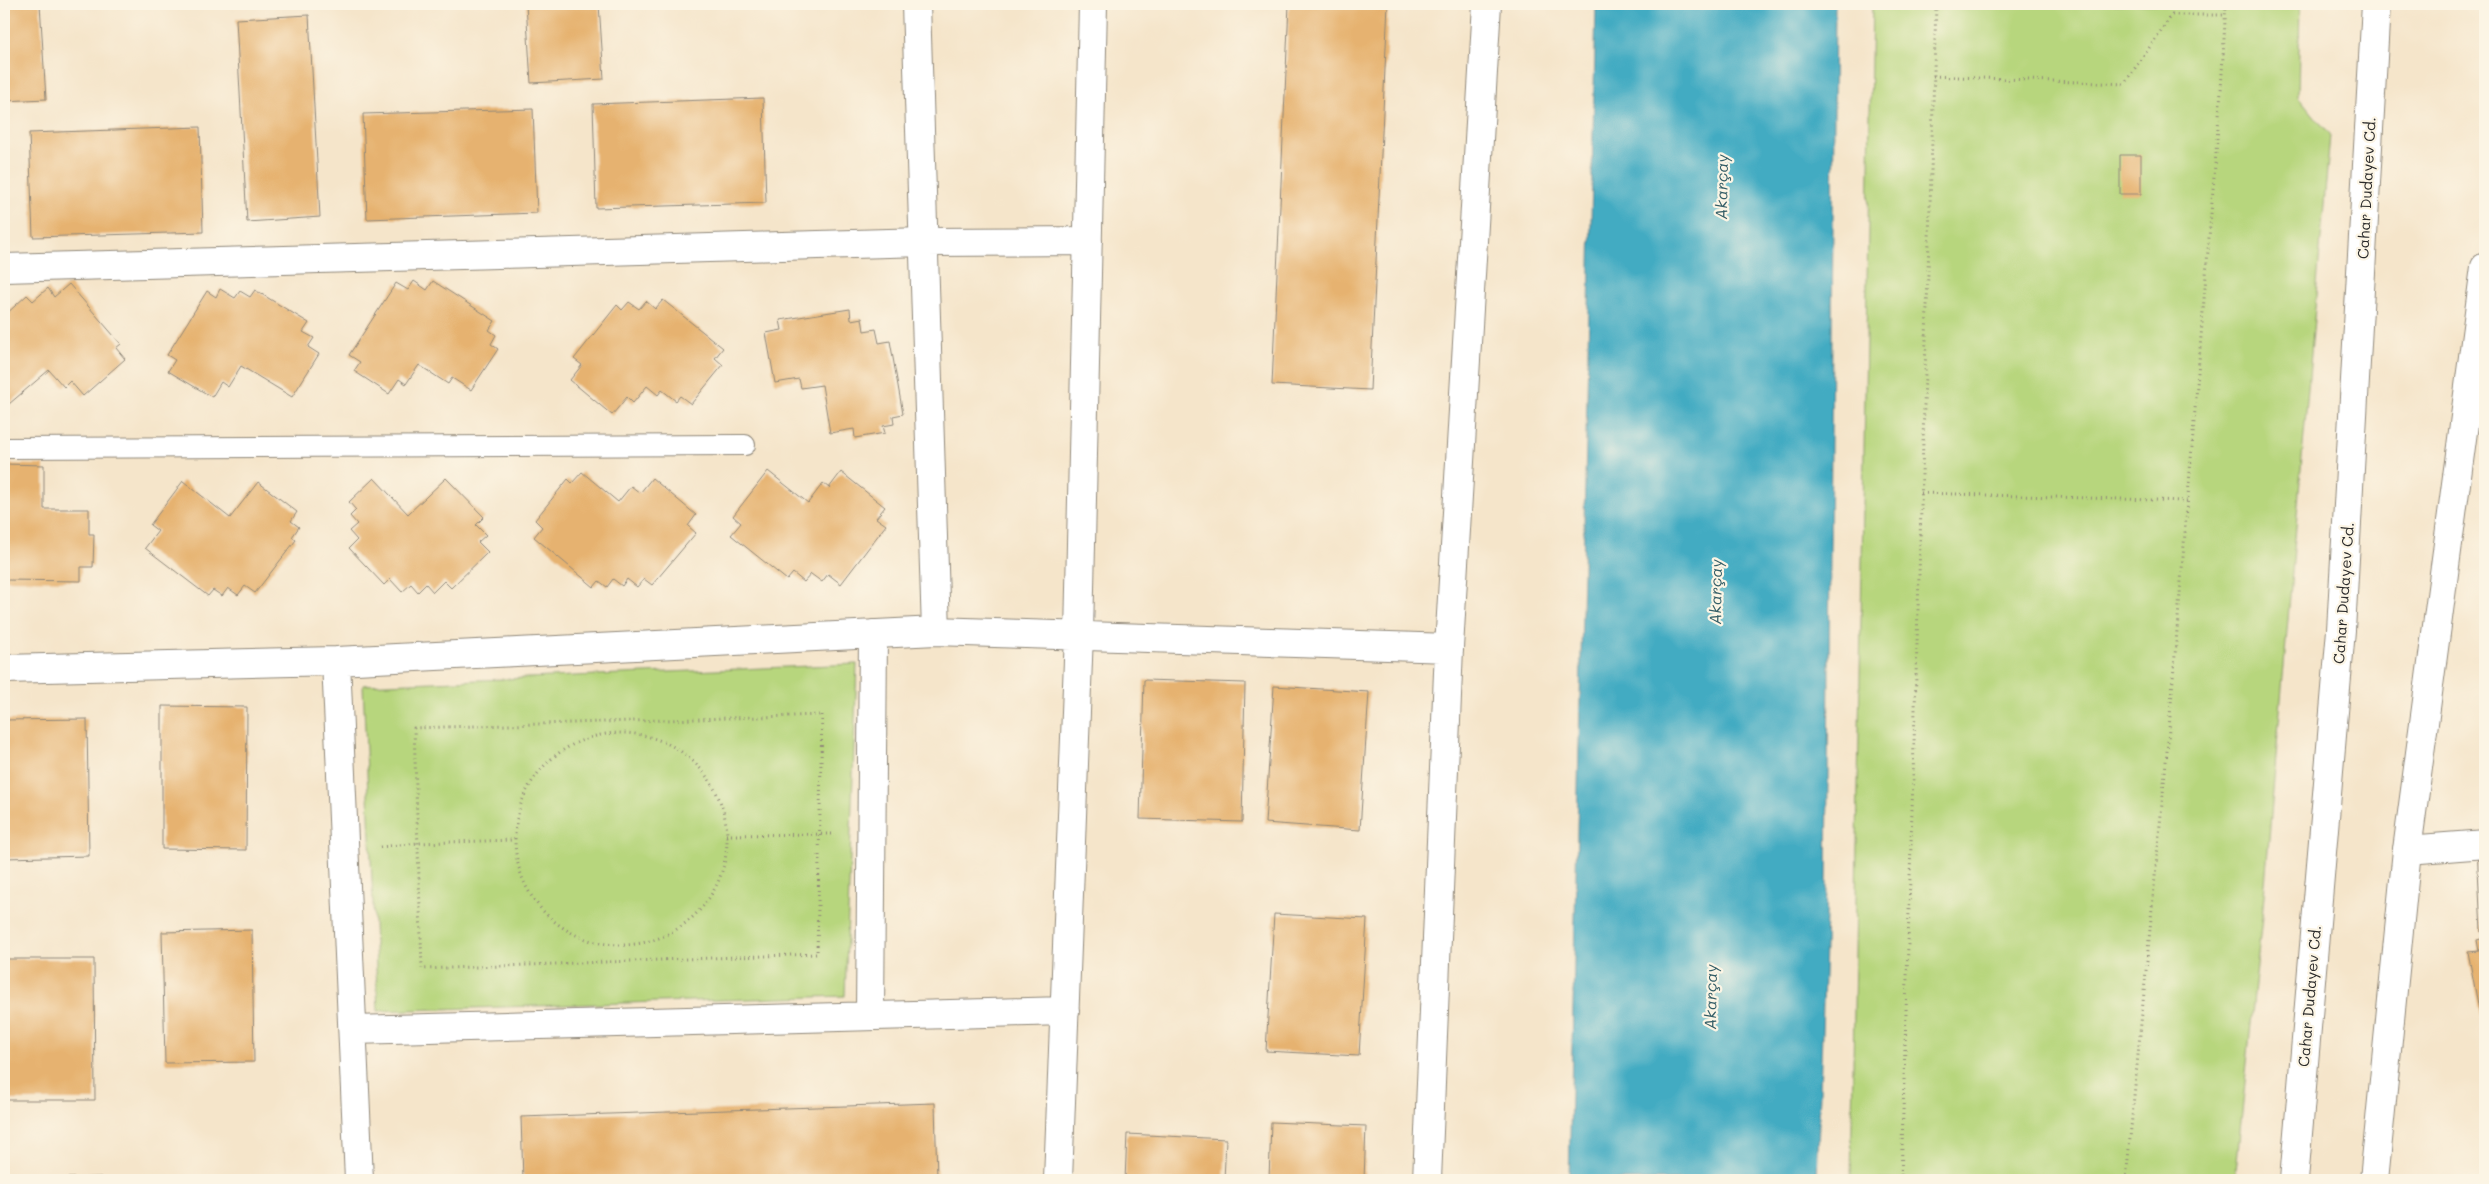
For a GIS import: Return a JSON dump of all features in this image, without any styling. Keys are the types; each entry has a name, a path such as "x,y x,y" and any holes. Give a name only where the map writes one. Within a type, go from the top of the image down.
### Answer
{"street":[{"path":"916,4 936,631"},
{"path":"1058,1180 1079,634 1094,4"},
{"path":"1427,1180 1450,648 1487,4"},
{"name":"Cahar Dudayev Cd.","path":"2294,1180 2341,630 2376,4"},
{"path":"4,268 924,242 1088,241"},
{"path":"2374,1180 2407,850 2485,267"},
{"path":"4,669 336,661 936,631 1079,634 1450,648"},
{"path":"870,1016 873,634"},
{"path":"336,661 359,1180"},
{"path":"2407,850 2485,844"},
{"path":"353,1030 1065,1011"}],"lane":[{"path":"4,448 745,445"}],"path":[{"path":"1902,1180 1936,4"},
{"path":"2126,1180 2167,751 2226,4"},
{"path":"1933,76 2124,84 2172,15 2225,16"},
{"path":"1921,493 2187,502"},
{"path":"822,715 817,954 422,969 418,843 414,728 822,715"},
{"path":"624,731 659,739 690,757 712,785 726,818 727,854 716,888 696,916 667,936 634,946 599,944 566,932 540,909 521,879 514,840 517,810 532,779 556,753 588,737 624,731"},
{"path":"726,835 872,833"},
{"path":"345,851 418,843 514,840"}],"green space":[{"path":"1872,4 2300,4 2298,96 2330,135 2263,907 2235,1180 1851,1180"},
{"path":"857,664 845,996 378,1011 363,685"}],"water":[{"name":"Akarçay","path":"1596,4 1835,4 1827,887 1817,1180 1569,1180"}],"building":[{"path":"4,4 40,4 46,99 4,101"},
{"path":"526,4 599,4 604,79 531,83"},
{"path":"1289,4 1388,4 1370,390 1272,385"},
{"path":"309,15 320,217 247,222 236,19"},
{"path":"763,98 766,203 596,208 593,104"},
{"path":"533,109 537,213 367,219 363,114"},
{"path":"200,127 203,232 33,237 29,133"},
{"path":"2120,155 2141,155 2141,194 2120,194"},
{"path":"414,281 427,290 433,281 495,321 489,330 496,335 491,344 498,349 471,390 452,378 448,384 419,365 406,384 399,379 389,394 354,371 360,362 349,355 396,283 408,290"},
{"path":"69,284 121,344 116,348 125,359 83,396 70,381 64,387 49,370 9,404 4,398 4,316 27,295 33,301 48,288 54,297"},
{"path":"220,289 235,298 240,291 250,297 255,290 309,323 303,332 314,338 308,347 319,354 292,397 241,366 228,387 221,382 212,397 168,371 175,360 167,355 207,291 216,297"},
{"path":"663,300 723,348 715,358 723,365 691,404 680,396 676,401 662,390 658,395 647,386 633,403 627,397 612,415 570,380 582,365 574,359 617,305 622,310 629,302 639,309 646,301 655,309"},
{"path":"850,309 851,320 862,318 864,331 876,329 879,343 890,341 903,414 893,416 894,424 883,426 885,433 855,438 854,429 830,433 822,385 801,388 799,379 775,383 766,333 782,330 780,320"},
{"path":"4,464 44,465 44,509 89,509 89,534 94,534 93,567 81,567 81,581 6,580 4,571"},
{"path":"768,471 808,503 823,483 829,488 841,472 885,507 876,518 886,525 841,584 828,574 822,582 811,574 804,582 793,573 787,580 731,535 741,523 733,516"},
{"path":"582,472 618,502 631,486 640,493 652,478 696,515 688,526 696,533 652,585 644,579 637,587 627,579 622,586 613,579 607,587 599,581 594,587 534,537 542,527 535,520 568,479 572,483"},
{"path":"374,478 408,514 446,478 484,517 476,525 486,535 478,542 488,552 451,588 444,581 433,592 426,584 418,592 411,584 402,592 390,579 384,585 349,548 357,540 349,531 357,524 350,516 356,510 349,502"},
{"path":"183,481 230,518 258,482 297,512 291,521 299,527 292,537 296,540 255,593 245,586 238,595 228,588 222,596 213,590 208,596 145,548 158,531 150,525"},
{"path":"1144,680 1245,683 1242,822 1140,819"},
{"path":"1274,686 1369,692 1360,830 1265,823"},
{"path":"162,706 247,707 246,850 162,849"},
{"path":"87,719 89,856 5,858 4,720"},
{"path":"2477,847 2485,847 2485,931 2481,932"},
{"path":"1274,914 1367,919 1359,1056 1266,1051"},
{"path":"252,930 254,1062 165,1063 162,932"},
{"path":"2485,938 2485,1025 2482,1025 2468,952 2479,951 2477,940"},
{"path":"4,959 94,959 95,1100 4,1100"},
{"path":"935,1103 937,1180 523,1180 521,1117"},
{"path":"1271,1122 1366,1126 1364,1180 1269,1180"},
{"path":"1127,1134 1226,1139 1224,1180 1125,1180"},
{"path":"101,1177 101,1180 34,1180 34,1179"},
{"path":"178,1177 229,1179 229,1180 178,1180"}]}
